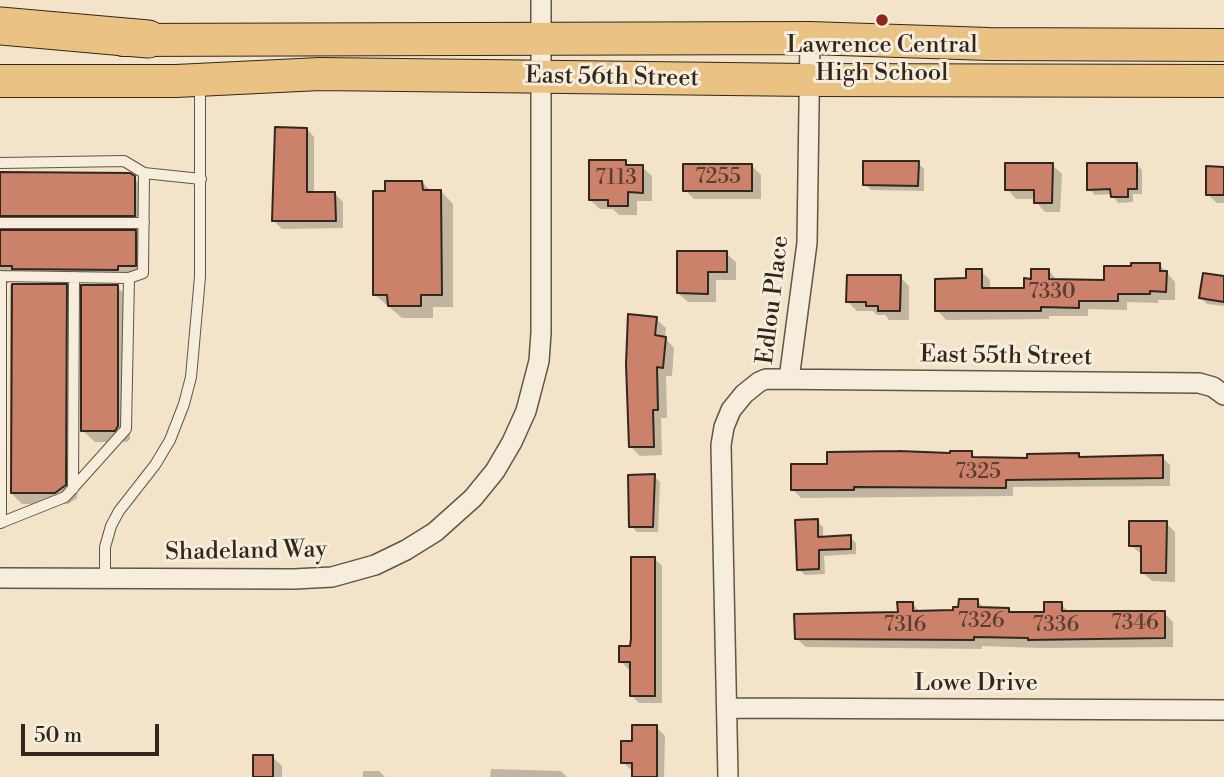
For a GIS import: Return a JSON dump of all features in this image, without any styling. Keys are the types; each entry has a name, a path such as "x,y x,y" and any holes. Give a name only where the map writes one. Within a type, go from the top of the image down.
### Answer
{"highway":[{"path":"0,26 148,39"}],"main road":[{"name":"East 56th Street","path":"0,81 200,80 320,74 810,38 989,44 1224,45"},
{"name":"East 56th Street","path":"0,43 148,39 541,58 809,80 1224,81"}],"street":[{"name":"Shadeland Way","path":"0,578 332,577 375,565 406,550 435,532 473,498 495,471 512,442 531,394 538,361 541,333 541,0"},
{"name":"Edlou Place","path":"728,777 721,440 729,414 744,394 766,379 789,379 807,243 810,38"},
{"name":"East 55th Street","path":"789,379 1199,383 1222,393"},
{"name":"Lowe Drive","path":"727,708 1224,710"}],"lane":[{"path":"105,579 106,547 111,526 170,440 187,396 194,358 200,276 200,80"},
{"path":"0,163 124,161 144,173 201,179"},
{"path":"129,278 126,429 65,497 0,523 1,276 129,278 143,274 144,173"},
{"path":"0,223 144,223"},
{"path":"74,277 74,489"}],"building":[{"path":"275,127 307,128 307,192 335,192 336,221 272,221"},
{"path":"589,160 626,160 626,165 643,165 643,193 628,192 628,206 608,206 608,200 589,200"},
{"path":"863,161 919,161 918,186 863,185"},
{"path":"1005,163 1053,163 1052,203 1034,203 1034,190 1005,190"},
{"path":"1087,163 1137,163 1137,189 1128,189 1128,197 1111,197 1110,189 1087,190"},
{"path":"683,164 752,164 752,191 683,191"},
{"path":"1206,166 1224,167 1224,195 1206,195"},
{"path":"0,172 130,173 135,176 135,216 0,216"},
{"path":"385,181 422,181 423,190 441,190 442,295 421,295 421,306 388,306 387,295 373,295 373,191 385,191"},
{"path":"0,230 136,230 136,266 118,266 118,270 12,269 12,266 0,266"},
{"path":"677,251 727,251 727,272 708,272 708,294 677,293"},
{"path":"1131,263 1160,263 1160,271 1167,271 1166,292 1118,294 1118,301 1079,301 1079,308 1041,307 1041,311 935,311 935,279 966,278 966,269 982,269 982,288 1024,288 1024,278 1031,279 1031,269 1049,269 1049,279 1104,280 1104,266 1131,266"},
{"path":"1203,273 1224,276 1224,302 1199,298"},
{"path":"847,275 901,275 900,311 878,311 878,306 866,306 866,302 846,302"},
{"path":"12,284 67,284 66,485 55,493 11,493"},
{"path":"81,285 118,285 118,426 115,431 81,431"},
{"path":"628,314 657,317 655,335 666,337 663,368 657,367 658,410 653,410 654,447 629,447 626,364"},
{"path":"972,451 972,457 1027,458 1027,454 1079,453 1079,457 1163,455 1163,478 1006,480 1006,488 854,487 854,490 791,490 791,464 827,464 827,452"},
{"path":"655,474 653,527 629,527 628,475"},
{"path":"818,519 818,537 851,535 851,549 819,550 819,569 797,570 795,520"},
{"path":"1129,521 1167,521 1166,573 1141,573 1141,546 1129,546"},
{"path":"631,557 655,557 655,696 630,696 630,662 619,662 619,646 630,646 631,639"},
{"path":"959,599 978,599 978,607 1009,608 1009,612 1044,612 1044,602 1062,602 1062,611 1165,611 1165,638 795,639 794,614 898,612 897,602 913,602 913,611 953,610 953,607 958,607"},
{"path":"632,725 657,725 657,777 632,777 632,763 621,763 621,741 632,741"},
{"path":"253,755 273,755 273,777 253,777"}],"place":[{"name":"Lawrence Central High School","path":"882,20"}]}
